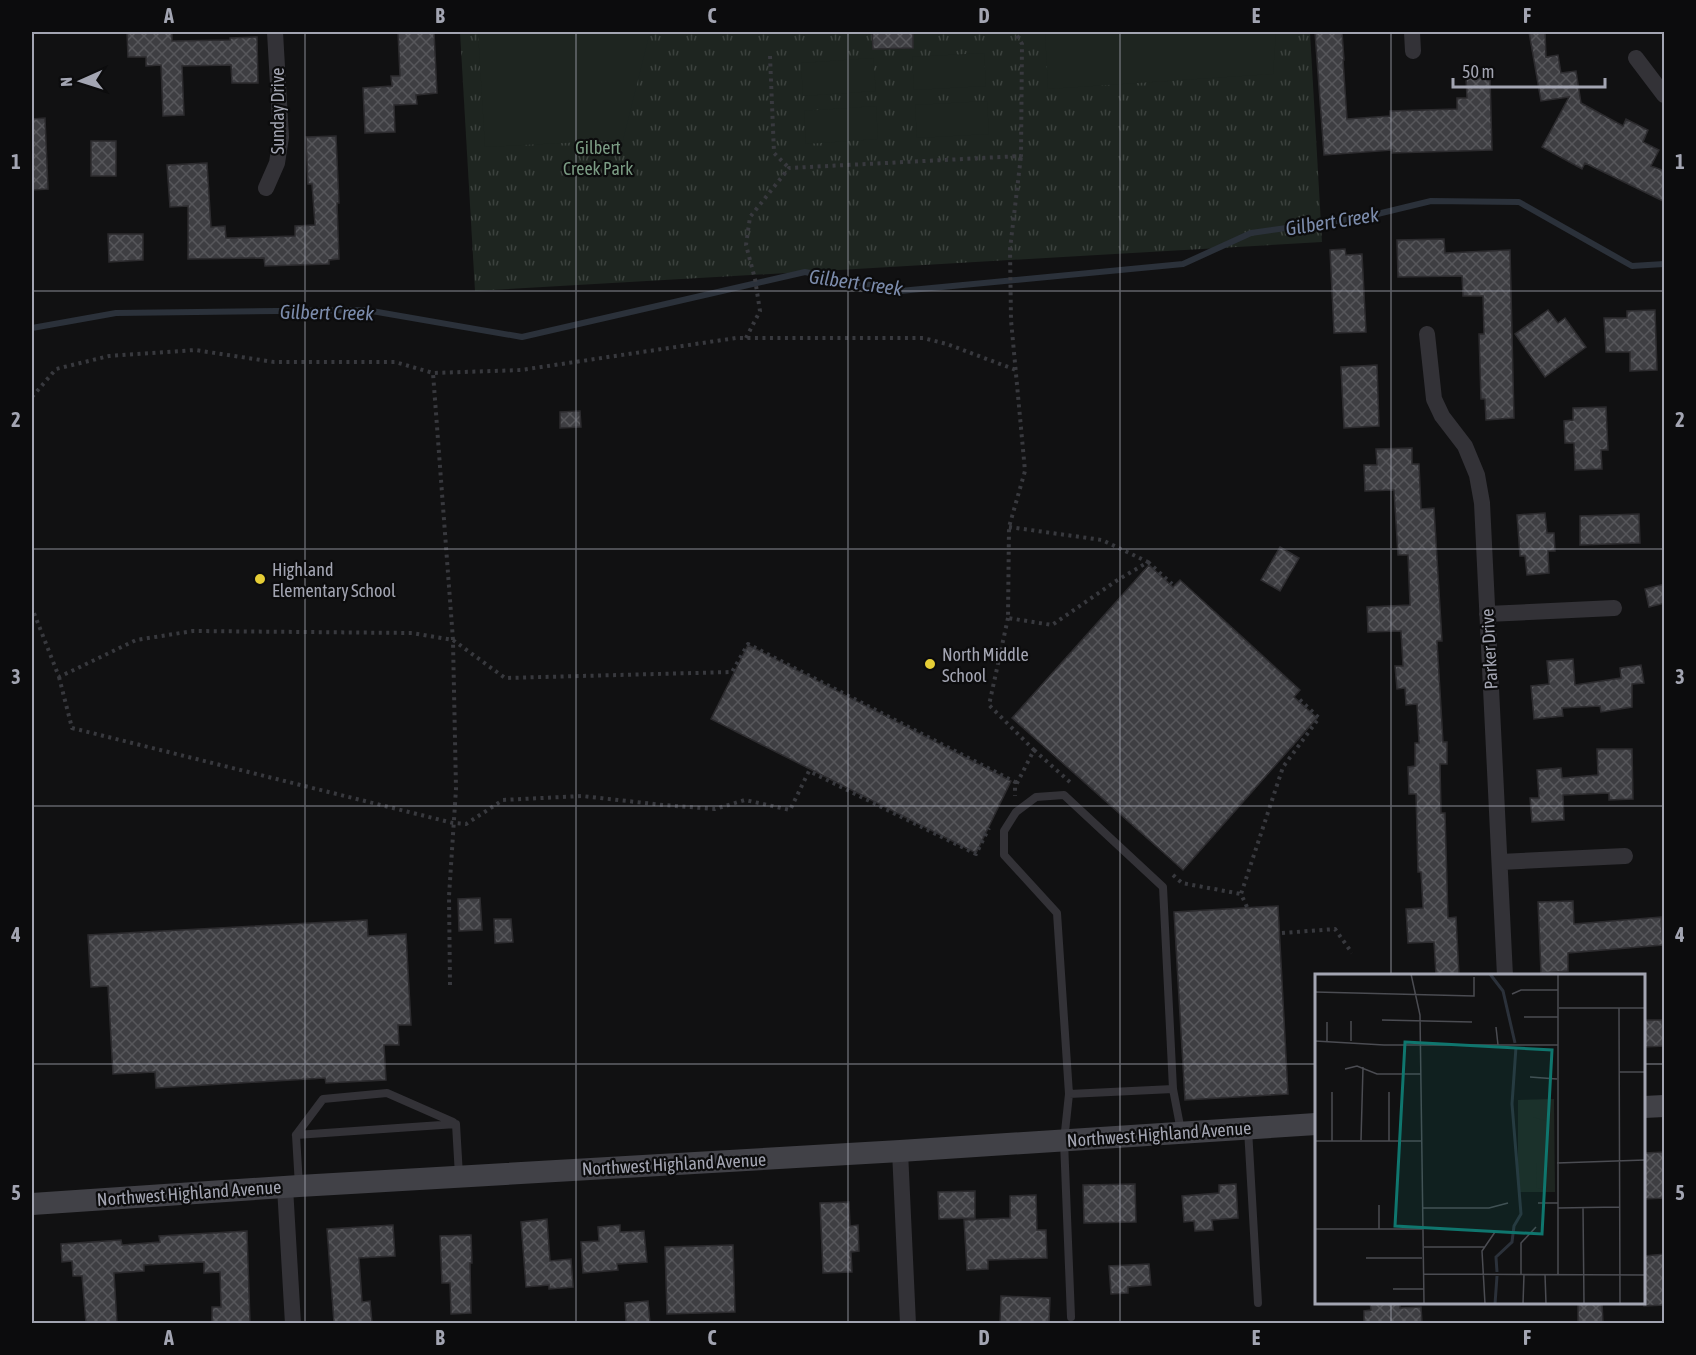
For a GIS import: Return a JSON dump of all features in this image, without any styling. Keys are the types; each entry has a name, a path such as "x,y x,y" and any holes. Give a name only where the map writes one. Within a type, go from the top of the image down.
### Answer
{"main road":[{"path":"1645,1107 1665,1106"},
{"name":"Northwest Highland Avenue","path":"32,1204 292,1186 1315,1124"}],"street":[{"name":"Sunday Drive","path":"266,188 277,163 281,137 275,32"},
{"path":"1412,32 1413,51"},
{"path":"1636,58 1665,95"},
{"name":"Parker Drive","path":"1427,334 1434,399 1442,416 1465,446 1477,475 1482,502 1505,974"},
{"path":"1487,614 1614,608"},
{"path":"1500,862 1625,856"},
{"path":"900,1151 908,1323"},
{"path":"292,1186 293,1323"}],"lane":[{"path":"1071,1317 1064,1140 1069,1094 1057,913 1004,855 1004,831 1016,812 1036,797 1064,795 1163,887 1173,1089 1182,1133"},
{"path":"1069,1094 1173,1089"},
{"path":"292,1186 296,1135 323,1099 387,1093 456,1124"},
{"path":"296,1135 456,1124"},
{"path":"456,1124 459,1176"},
{"path":"1248,1128 1258,1303"}],"path":[{"path":"1015,32 1022,44 1021,156 1010,249 1010,294 1025,471 1009,527 1008,618 989,705 1034,750 1078,789"},
{"path":"770,56 774,153 789,168 1021,156"},
{"path":"746,338 760,311 746,245 750,218 789,168"},
{"path":"32,397 56,369 109,356 195,350 274,362 395,362 433,374 521,370 736,338 923,338 947,344 1016,370"},
{"path":"433,374 453,640 456,789 448,896 450,985"},
{"path":"1009,527 1102,540 1148,562 1172,584"},
{"path":"32,546 32,608 59,677 72,728 453,823 466,824 503,800 582,796 715,809 745,800 790,810 809,771 976,854 989,827"},
{"path":"1008,618 1052,625 1148,562"},
{"path":"59,677 136,640 193,631 412,633 453,640 506,678 732,672 748,644 1017,783"},
{"path":"1247,907 1241,894 1283,767 1319,718 1297,697"},
{"path":"1016,812 1015,787 1034,750"},
{"path":"1165,868 1182,883 1241,894"},
{"path":"1282,933 1335,929 1352,953"}],"green space":[{"name":"Gilbert Creek Park","path":"460,32 1310,32 1322,242 475,291"},
{"path":"478,32 650,32 623,140 485,147"},
{"path":"1045,32 1276,32 1273,74 1048,89"},
{"path":"984,53 986,86 914,90 912,57"},
{"path":"873,58 876,91 803,96 801,63"},
{"path":"987,101 989,134 917,138 915,105"},
{"path":"876,106 878,139 806,144 804,111"}],"building":[{"path":"127,32 172,32 172,41 257,37 258,83 232,83 231,65 182,66 184,115 163,116 161,65 146,66 146,57 128,57"},
{"path":"398,32 434,32 437,93 416,95 417,104 394,105 395,132 365,133 363,88 392,86 391,76 400,76"},
{"path":"872,32 913,32 913,48 873,49"},
{"path":"1315,32 1342,32 1347,119 1390,116 1390,111 1457,109 1457,98 1467,98 1466,78 1490,77 1492,150 1392,153 1392,150 1324,155"},
{"path":"1529,32 1545,32 1546,57 1558,55 1561,73 1576,71 1581,103 1623,126 1626,119 1648,130 1643,142 1659,150 1651,166 1665,171 1665,202 1585,163 1582,169 1542,147 1569,97 1541,101"},
{"path":"45,118 48,189 32,190 32,119"},
{"path":"336,136 339,259 329,260 329,264 265,266 264,258 188,259 188,206 170,207 167,165 207,163 211,227 225,226 226,238 295,236 295,226 315,225 312,184 308,184 306,137"},
{"path":"91,141 116,141 116,176 91,176"},
{"path":"108,234 143,234 143,260 109,262"},
{"path":"1444,239 1445,253 1510,250 1514,418 1486,420 1485,399 1481,399 1479,334 1484,334 1483,296 1463,296 1462,276 1398,277 1397,240"},
{"path":"1345,249 1346,255 1362,254 1366,332 1334,333 1330,250"},
{"path":"1548,310 1558,323 1565,318 1586,347 1545,377 1515,334"},
{"path":"1655,310 1657,370 1630,371 1630,352 1606,352 1604,318 1627,318 1627,311"},
{"path":"1377,365 1379,426 1344,428 1341,367"},
{"path":"1606,407 1608,450 1601,450 1602,469 1575,470 1574,443 1565,443 1564,421 1573,420 1573,408"},
{"path":"580,411 581,427 560,428 560,412"},
{"path":"1412,448 1412,464 1419,464 1421,509 1434,508 1442,641 1437,641 1443,742 1447,742 1447,764 1440,764 1441,813 1445,813 1448,918 1456,917 1459,974 1436,974 1434,942 1408,943 1406,909 1423,908 1421,872 1418,872 1416,794 1409,794 1408,767 1415,766 1415,743 1419,743 1417,704 1406,705 1405,688 1397,689 1395,666 1403,666 1401,631 1368,632 1367,607 1410,605 1408,555 1398,555 1394,490 1365,491 1364,465 1377,465 1376,449"},
{"path":"1545,513 1547,533 1554,533 1555,551 1548,551 1549,573 1527,575 1525,556 1520,556 1517,515"},
{"path":"1639,514 1640,543 1580,545 1580,516"},
{"path":"1280,547 1299,558 1280,591 1261,580"},
{"path":"1149,565 1173,587 1180,580 1300,690 1294,697 1317,718 1183,870 1012,718"},
{"path":"1665,584 1665,603 1649,607 1645,589"},
{"path":"748,645 1011,781 976,853 711,719"},
{"path":"1573,659 1575,685 1621,678 1620,668 1641,665 1644,683 1632,684 1632,707 1601,712 1600,706 1562,708 1563,716 1534,719 1531,686 1549,684 1547,661"},
{"path":"1597,749 1632,749 1633,799 1609,800 1609,793 1563,795 1564,820 1532,822 1530,798 1539,798 1537,770 1561,768 1562,778 1598,775"},
{"path":"480,898 482,930 459,931 458,899"},
{"path":"1573,901 1574,924 1661,917 1663,945 1568,953 1568,971 1541,973 1538,902"},
{"path":"1278,906 1288,1094 1185,1100 1174,912"},
{"path":"494,919 511,919 513,942 495,943"},
{"path":"367,920 368,936 406,934 411,1025 398,1025 399,1045 384,1045 386,1080 326,1083 325,1078 156,1088 155,1072 113,1074 108,986 91,987 88,935"},
{"path":"1645,1020 1662,1020 1664,1046 1645,1047"},
{"path":"1665,1152 1665,1198 1645,1199 1645,1153"},
{"path":"1135,1184 1136,1222 1084,1223 1083,1185"},
{"path":"1236,1184 1238,1218 1212,1220 1213,1230 1195,1231 1194,1221 1184,1222 1182,1196 1219,1193 1219,1185"},
{"path":"975,1191 975,1218 939,1219 938,1192"},
{"path":"1036,1195 1037,1230 1046,1230 1047,1258 988,1260 988,1269 967,1270 964,1220 1010,1218 1010,1196"},
{"path":"849,1202 850,1226 858,1225 859,1251 851,1252 852,1272 823,1273 820,1203"},
{"path":"547,1219 550,1261 571,1259 573,1287 549,1289 549,1285 526,1287 521,1222"},
{"path":"393,1225 395,1256 359,1258 362,1302 370,1301 372,1323 334,1323 327,1229"},
{"path":"620,1225 620,1232 644,1231 647,1262 617,1264 618,1270 583,1273 581,1242 599,1241 598,1227"},
{"path":"247,1231 250,1323 212,1323 212,1307 221,1307 220,1272 204,1273 204,1262 144,1265 144,1271 114,1273 117,1323 86,1323 82,1276 73,1276 72,1261 62,1262 61,1244 121,1240 122,1245 160,1242 159,1236"},
{"path":"471,1235 471,1313 451,1314 450,1283 442,1283 440,1236"},
{"path":"733,1245 735,1312 667,1314 665,1247"},
{"path":"1665,1254 1665,1305 1644,1306 1645,1256"},
{"path":"1149,1264 1151,1285 1128,1287 1128,1293 1111,1294 1109,1266"},
{"path":"1001,1296 1050,1298 1049,1323 1000,1323"},
{"path":"648,1301 650,1323 626,1323 625,1303"},
{"path":"1370,1304 1400,1304 1400,1308 1421,1307 1422,1323 1364,1323 1364,1311 1371,1310"},
{"path":"1578,1304 1602,1304 1603,1323 1578,1323"}],"waterway":[{"name":"Gilbert Creek","path":"32,328 116,313 366,310 522,337 805,272 900,291 1183,264 1251,233 1365,217 1431,201 1519,202 1632,266 1664,264"}],"place":[{"name":"Highland Elementary School","path":"260,579"},
{"name":"North Middle School","path":"930,664"}]}
